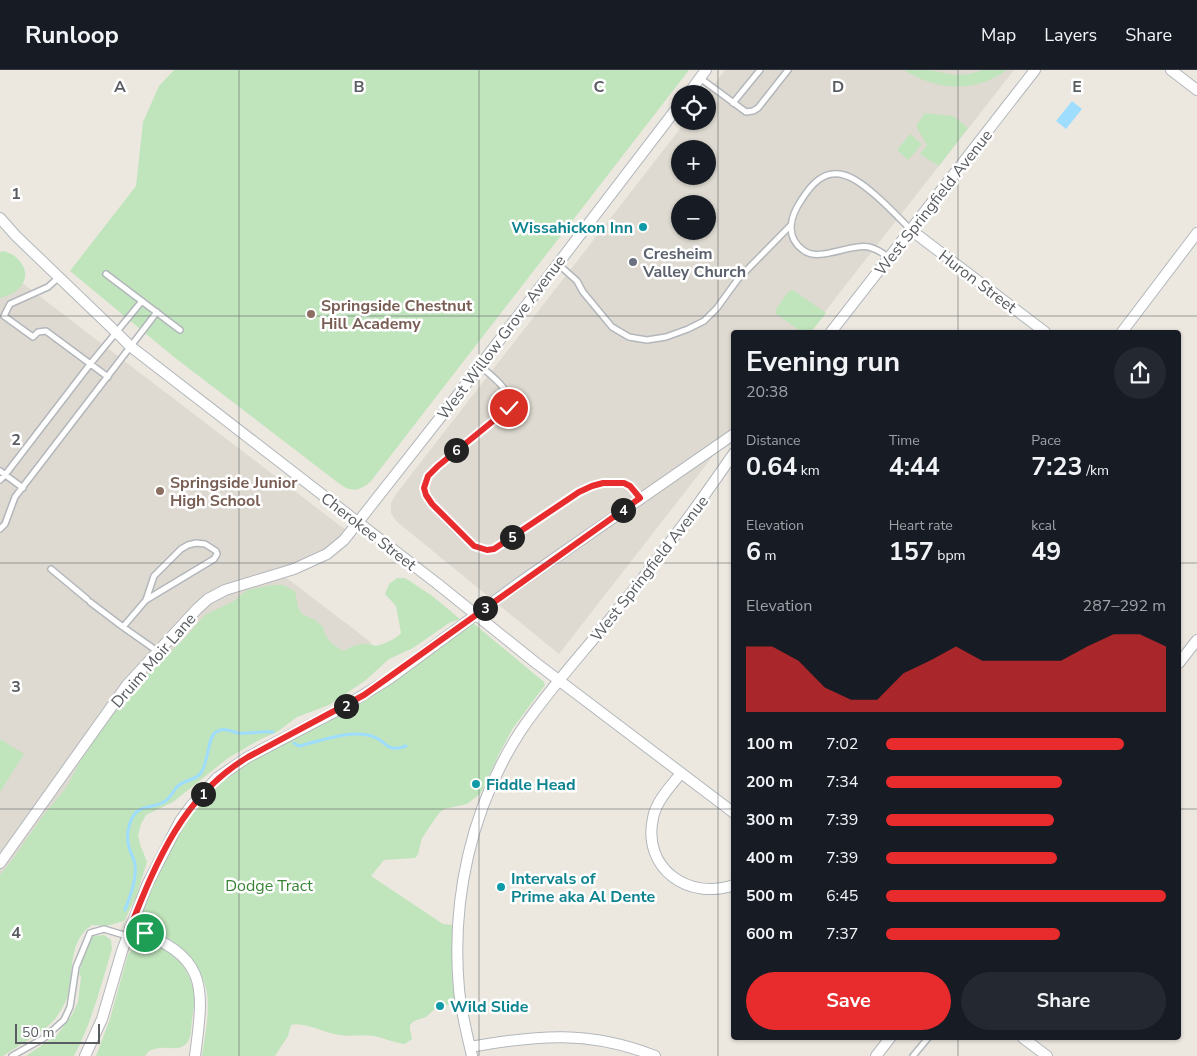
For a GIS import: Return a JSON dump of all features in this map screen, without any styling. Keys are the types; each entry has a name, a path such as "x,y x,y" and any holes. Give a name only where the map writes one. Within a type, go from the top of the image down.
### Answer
{"street":[{"name":"West Springfield Avenue","path":"833,330 1035,70"},
{"path":"1170,70 1197,90"},
{"path":"695,85 703,74"},
{"name":"West Willow Grove Avenue","path":"359,523 671,116"},
{"name":"Cherokee Street","path":"0,218 16,236 130,346 439,585 559,681 731,811"},
{"name":"Huron Street","path":"911,230 1042,330"},
{"path":"1124,330 1197,233"},
{"path":"85,1056 102,1019 129,932 147,885 170,838 191,806 217,778 248,757 342,708 372,690 519,583 731,436"},
{"name":"West Springfield Avenue","path":"471,1051 459,989 458,929 461,892 471,843 490,790 509,752 532,716 657,560 714,484 731,458"},
{"name":"Druim Moir Lane","path":"0,863 117,698 157,651 197,609 216,594 239,585 294,569 327,554 359,523"},
{"path":"1181,660 1197,640"},
{"path":"681,772 657,805 653,816 651,837 658,860 675,879 687,886 713,890 731,887"},
{"path":"129,932 169,944 178,951 192,969 200,991 195,1056"},
{"path":"471,1051 514,1039 556,1036 593,1039 628,1047 655,1056"},
{"path":"876,1056 888,1040"},
{"path":"1026,1040 1047,1056"}],"lane":[{"path":"733,103 760,70"},
{"path":"703,74 733,103 746,112 758,108 788,70"},
{"path":"558,264 577,281 583,292 612,327 629,337 647,340 666,337 688,330 704,321 738,279 779,240 791,225 794,212 811,185 820,178 837,174 852,178 879,198 911,230"},
{"path":"791,225 795,241 804,251 810,254 826,253 859,246 877,250 890,258"},
{"path":"106,274 180,330"},
{"path":"59,277 48,286 10,304 4,316 33,337 38,332 46,331 108,377"},
{"path":"0,480 6,475 91,363 142,301"},
{"path":"0,529 5,524 16,497 157,312"},
{"path":"480,366 506,392 510,402 509,408 438,466 428,476 424,488 432,504 474,546 487,550 494,549 579,492 603,483 624,483 630,486 640,498"},
{"path":"0,470 23,488"},
{"path":"124,627 146,600 214,559 217,554 216,551 204,544 196,543 181,549 154,576 146,600"},
{"path":"51,569 88,601 157,651"},
{"path":"12,1056 44,1038 64,1020 70,1007 76,967 90,933 104,930 129,932"},
{"path":"913,1056 926,1040"}],"shaded area":[{"name":"Springside Chestnut Hill Academy","path":"725,70 1014,70 811,330 731,330 731,433 559,654 396,521 391,513 391,503 396,494 671,140 671,185 716,185 716,140 671,140 679,130 716,130 716,85 714,85"},
{"path":"0,266 355,537 337,552 284,576 372,643 221,693 0,897"}],"green space":[{"name":"Springside Chestnut Hill Academy","path":"174,70 689,70 677,85 671,85 671,93 371,481 364,487 353,490 341,485 174,357 70,271 136,186 143,122 159,86"},
{"path":"904,70 929,70 953,75 970,74 983,70 1007,70 982,83 956,86 930,82"},
{"path":"925,113 953,116 968,128 939,166 920,154 927,145 916,126"},
{"path":"910,134 922,144 908,160 897,150"},
{"path":"3,251 20,261 25,272 25,278 23,284 16,291 0,298 0,252"},
{"path":"793,290 826,313 813,330 799,330 776,314 776,309 789,291"},
{"path":"397,578 405,578 431,595 460,619 449,623 413,648 389,659 366,680 329,705 297,717 277,732 228,758 173,802 146,815 138,835 147,862 136,897 124,921 106,926 92,925 84,932 75,948 68,995 56,1018 39,1033 3,1056 0,1056 0,875 42,817 66,788 81,760 109,719 156,664 182,641 205,615 234,601 247,590 272,585 283,585 295,591 298,607 302,614 315,620 323,627 331,643 343,651 360,644 376,646 386,643 401,633 396,606 385,594 389,584"},
{"name":"Dodge Tract","path":"473,623 544,682 545,685 513,728 481,793 467,804 444,809 439,813 422,838 418,854 415,858 384,860 371,876 443,924 452,925 452,976 455,1005 439,1005 426,1017 414,1021 410,1025 412,1039 405,1044 374,1036 339,1035 296,1024 291,1025 288,1036 275,1056 202,1056 208,1004 203,979 195,964 183,950 162,934 147,927 142,916 148,897 186,822 207,796 246,765 337,717 374,695"},
{"path":"0,739 24,754 0,792"},
{"path":"104,935 111,940 112,949 91,1017 74,1056 26,1056 57,1035 72,1015 78,1002 81,977 79,974 86,945 93,936"},
{"path":"143,942 161,946 175,956 190,979 193,988 194,1007 189,1039 183,1046 156,1049 149,1051 145,1056 96,1056 110,1019 128,954"}],"water":[{"path":"1072,101 1082,109 1066,129 1056,121"}],"waterway":[{"path":"125,910 135,876 135,863 128,843 129,825 135,814 142,809 165,802 179,785 200,774 205,764 211,739 216,732 225,730 238,733 273,732"},
{"path":"294,743 299,746 342,735 359,734 374,737 390,747 399,748 406,746"}],"place":[{"name":"Wissahickon Inn","path":"643,227"},
{"name":"Cresheim Valley Church","path":"633,262"},
{"name":"Springside Chestnut Hill Academy","path":"311,314"},
{"name":"Springside Junior High School","path":"160,491"},
{"name":"Fiddle Head","path":"476,784"},
{"name":"Intervals of Prime aka Al Dente","path":"501,887"},
{"name":"Wild Slide","path":"440,1006"}],"route":[{"path":"145,933 130,928 147,885 180,821 217,778 248,757 342,708 389,679 519,583 640,498 630,486 624,483 603,483 592,486 579,492 494,549 487,550 474,546 432,504 426,495 425,482 428,476 451,454 509,408"}]}
